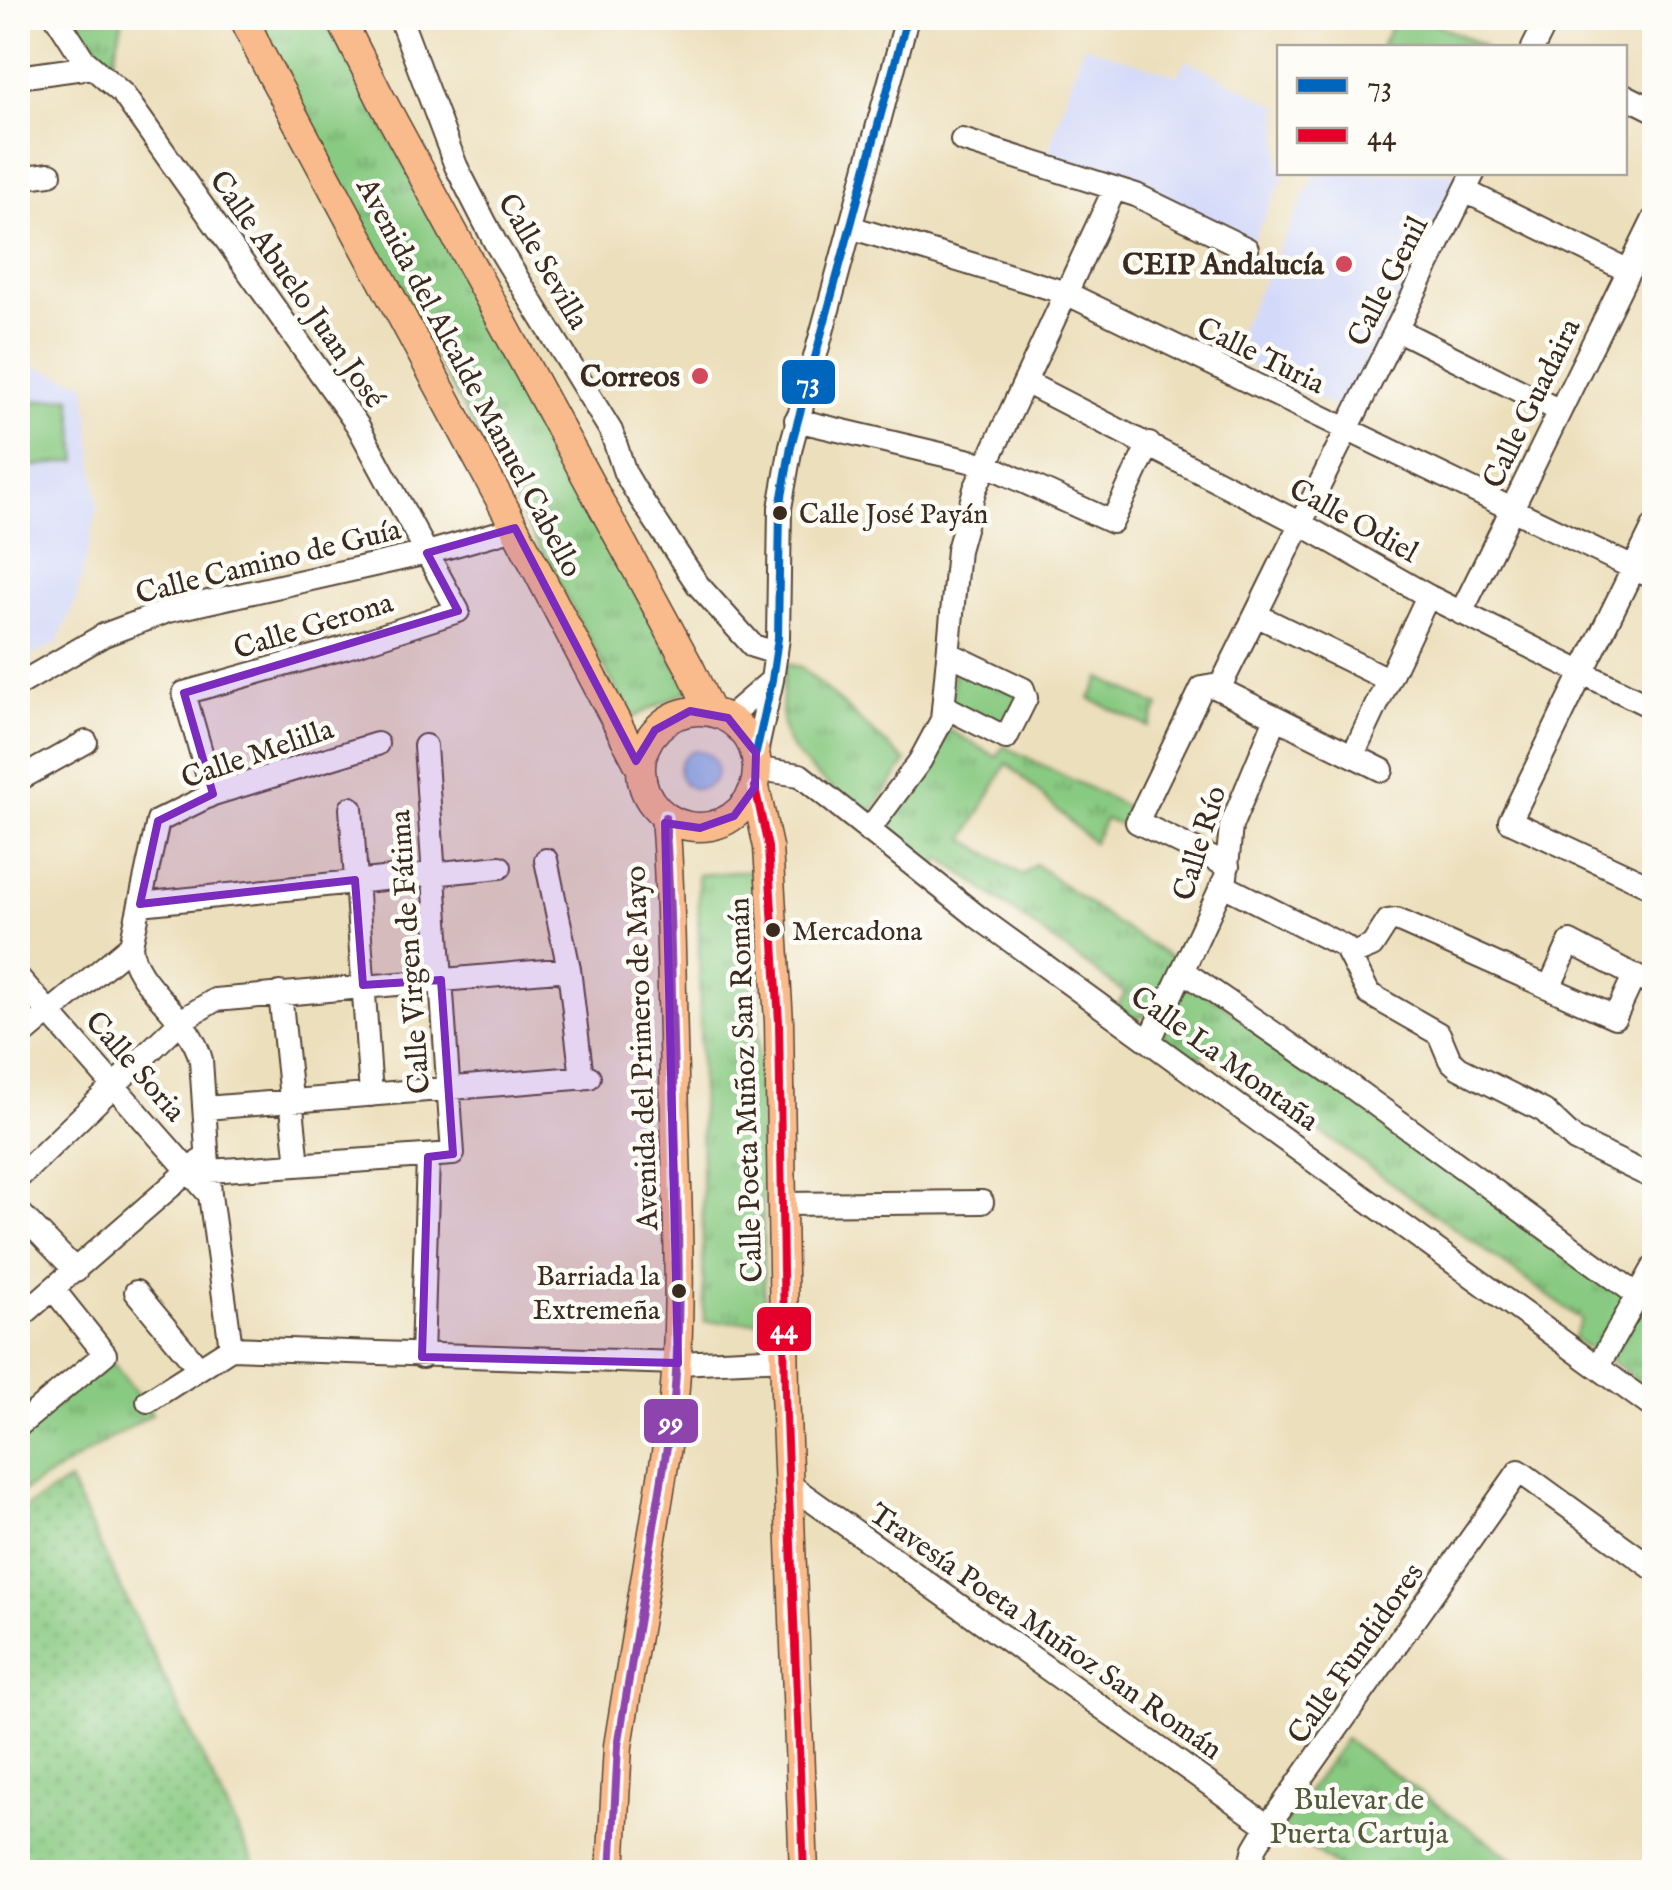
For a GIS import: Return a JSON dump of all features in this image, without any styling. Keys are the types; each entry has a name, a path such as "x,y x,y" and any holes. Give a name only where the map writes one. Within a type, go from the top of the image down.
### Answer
{"main road":[{"name":"Avenida del Alcalde Manuel Cabello","path":"244,18 640,767"},
{"name":"Avenida del Alcalde Manuel Cabello","path":"340,18 690,668 719,715"},
{"path":"690,711 719,715 740,727 756,770 747,803 718,825 682,825 665,817 646,796 640,767 644,748 655,730 671,718 690,711"},
{"name":"Calle Poeta Muñoz San Román","path":"756,770 768,848 779,1022 804,1872"},
{"name":"Avenida del Primero de Mayo","path":"611,1872 618,1746 678,1364 679,1234 665,817"}],"street":[{"name":"Calle Abuelo Juan José","path":"57,18 95,70 123,94 333,388 374,454 458,611"},
{"name":"Calle Sevilla","path":"400,18 456,166 496,242 612,431 625,473 635,490 698,585 753,646 776,653"},
{"path":"756,770 776,653 780,508 796,420 906,18"},
{"path":"1534,45 1548,18"},
{"path":"18,77 95,70"},
{"path":"1627,96 1654,110"},
{"path":"962,140 1115,188 1247,249"},
{"path":"18,178 50,174"},
{"path":"1470,182 1629,271"},
{"name":"Calle Genil","path":"1219,689 1470,182"},
{"path":"868,831 936,735 946,707 958,550 971,500 1115,188"},
{"name":"Calle Guadaira","path":"1461,612 1654,219"},
{"name":"Calle Turia","path":"850,228 1066,293 1644,573"},
{"path":"1396,330 1560,411"},
{"name":"Calle Odiel","path":"1025,382 1302,524 1428,596 1654,708"},
{"path":"796,420 987,465 1112,522 1148,444"},
{"path":"1651,878 1510,821 1583,673 1644,573 1654,526"},
{"name":"Calle Camino de Guía","path":"18,685 104,635 168,612 427,553 515,528"},
{"path":"1353,756 1428,596"},
{"name":"Calle Gerona","path":"214,794 184,693 458,611"},
{"path":"1256,615 1386,679"},
{"path":"946,707 1006,738 1026,698 1023,689 950,654"},
{"path":"719,715 772,680"},
{"path":"1382,770 1207,686 1198,692 1136,822 1338,942 1350,954 1369,994 1439,1034 1450,1060 1459,1068 1544,1111 1575,1140 1654,1178"},
{"name":"Calle Río","path":"1150,1040 1225,876 1231,826 1276,718"},
{"path":"18,780 86,742"},
{"name":"Calle Melilla","path":"140,904 158,821 214,794 376,744"},
{"name":"Calle Virgen de Fátima","path":"425,746 453,1154 428,1156"},
{"name":"Calle La Montaña","path":"756,770 800,775 978,917 1654,1408"},
{"path":"350,808 371,1095"},
{"path":"204,1108 586,1078 546,860"},
{"path":"231,1348 210,1195 202,1165 204,1108 199,1049 182,1020 138,971 131,957 140,904 500,867"},
{"path":"1350,954 1372,946 1388,922 1397,920 1615,1017 1644,981 1570,942 1550,986"},
{"path":"18,1038 131,945"},
{"path":"18,1178 182,1020 215,1000 569,970"},
{"name":"Calle La Montaña","path":"1183,971 1330,1072 1639,1296"},
{"name":"Calle Soria","path":"18,977 114,1087 202,1165"},
{"path":"280,993 298,1165"},
{"path":"18,1319 202,1165 298,1165 428,1156 422,1357"},
{"path":"783,1204 982,1202"},
{"path":"18,1211 76,1271"},
{"path":"1598,1366 1654,1267"},
{"path":"18,1426 104,1354 54,1290"},
{"path":"136,1292 198,1367"},
{"path":"148,1400 231,1348 678,1364 786,1358"},
{"name":"Calle Fundidores","path":"1249,1872 1255,1848 1268,1826 1518,1471 1654,1569"},
{"name":"Travesía Poeta Muñoz San Román","path":"790,1485 1268,1826"}],"highlighted area":[{"path":"515,528 636,761 655,730 690,711 728,718 756,753 755,787 734,816 700,828 665,823 678,1363 422,1357 428,1157 453,1154 441,980 363,985 355,880 140,904 158,821 213,794 184,693 458,611 427,553"}],"shaded area":[{"path":"1083,45 1178,76 1186,60 1277,105 1277,175 1285,175 1252,242 1046,159"},
{"name":"CEIP Andalucía","path":"1315,175 1461,175 1344,411 1227,355"},
{"path":"18,361 86,383 98,508 76,600 57,643 18,663"}],"green space":[{"path":"61,18 123,18 114,57 101,64"},
{"path":"255,18 325,18 689,690 632,718 307,122"},
{"path":"1395,18 1423,18 1482,45 1382,45"},
{"path":"71,397 78,461 18,468 18,403"},
{"path":"954,663 1020,694 1003,734 951,704"},
{"path":"785,664 801,667 906,762 868,817 809,768 790,746 782,718"},
{"path":"1101,678 1159,706 1149,727 1090,699"},
{"path":"946,728 997,757 1004,746 1131,809 1124,827 1105,819 1093,843 1007,763 965,839 1022,875 1035,864 1112,921 1180,963 1162,998 1148,1013 1131,1018 1117,1007 1125,993 941,858 931,872 885,830 885,822"},
{"path":"755,870 765,1321 704,1322 698,875"},
{"path":"1184,977 1634,1298 1598,1349 1589,1349 1573,1338 1582,1320 1205,1049 1195,1064 1161,1039"},
{"path":"1646,1298 1654,1304 1654,1373 1642,1384 1609,1359"},
{"path":"112,1362 152,1414 18,1494 18,1432"},
{"path":"69,1481 258,1872 18,1872 18,1512"},
{"name":"Bulevar de Puerta Cartuja","path":"1345,1739 1531,1872 1344,1872 1282,1828"}],"water":[{"path":"698,751 712,756 717,770 712,784 698,789 684,784 679,770 684,756"}],"transit line":[{"name":"73","path":"756,753 778,638 780,508 791,446 907,18"},
{"name":"44","path":"755,787 768,847 779,1022 785,1392 804,1872"},
{"name":"99","path":"611,1872 618,1746 673,1410 676,1368 678,1243 665,817"}],"place":[{"name":"CEIP Andalucía","path":"1344,264"},
{"name":"Correos","path":"700,376"},
{"name":"Calle José Payán","path":"780,513"},
{"name":"Mercadona","path":"773,930"},
{"name":"Barriada la Extremeña","path":"679,1291"}]}
